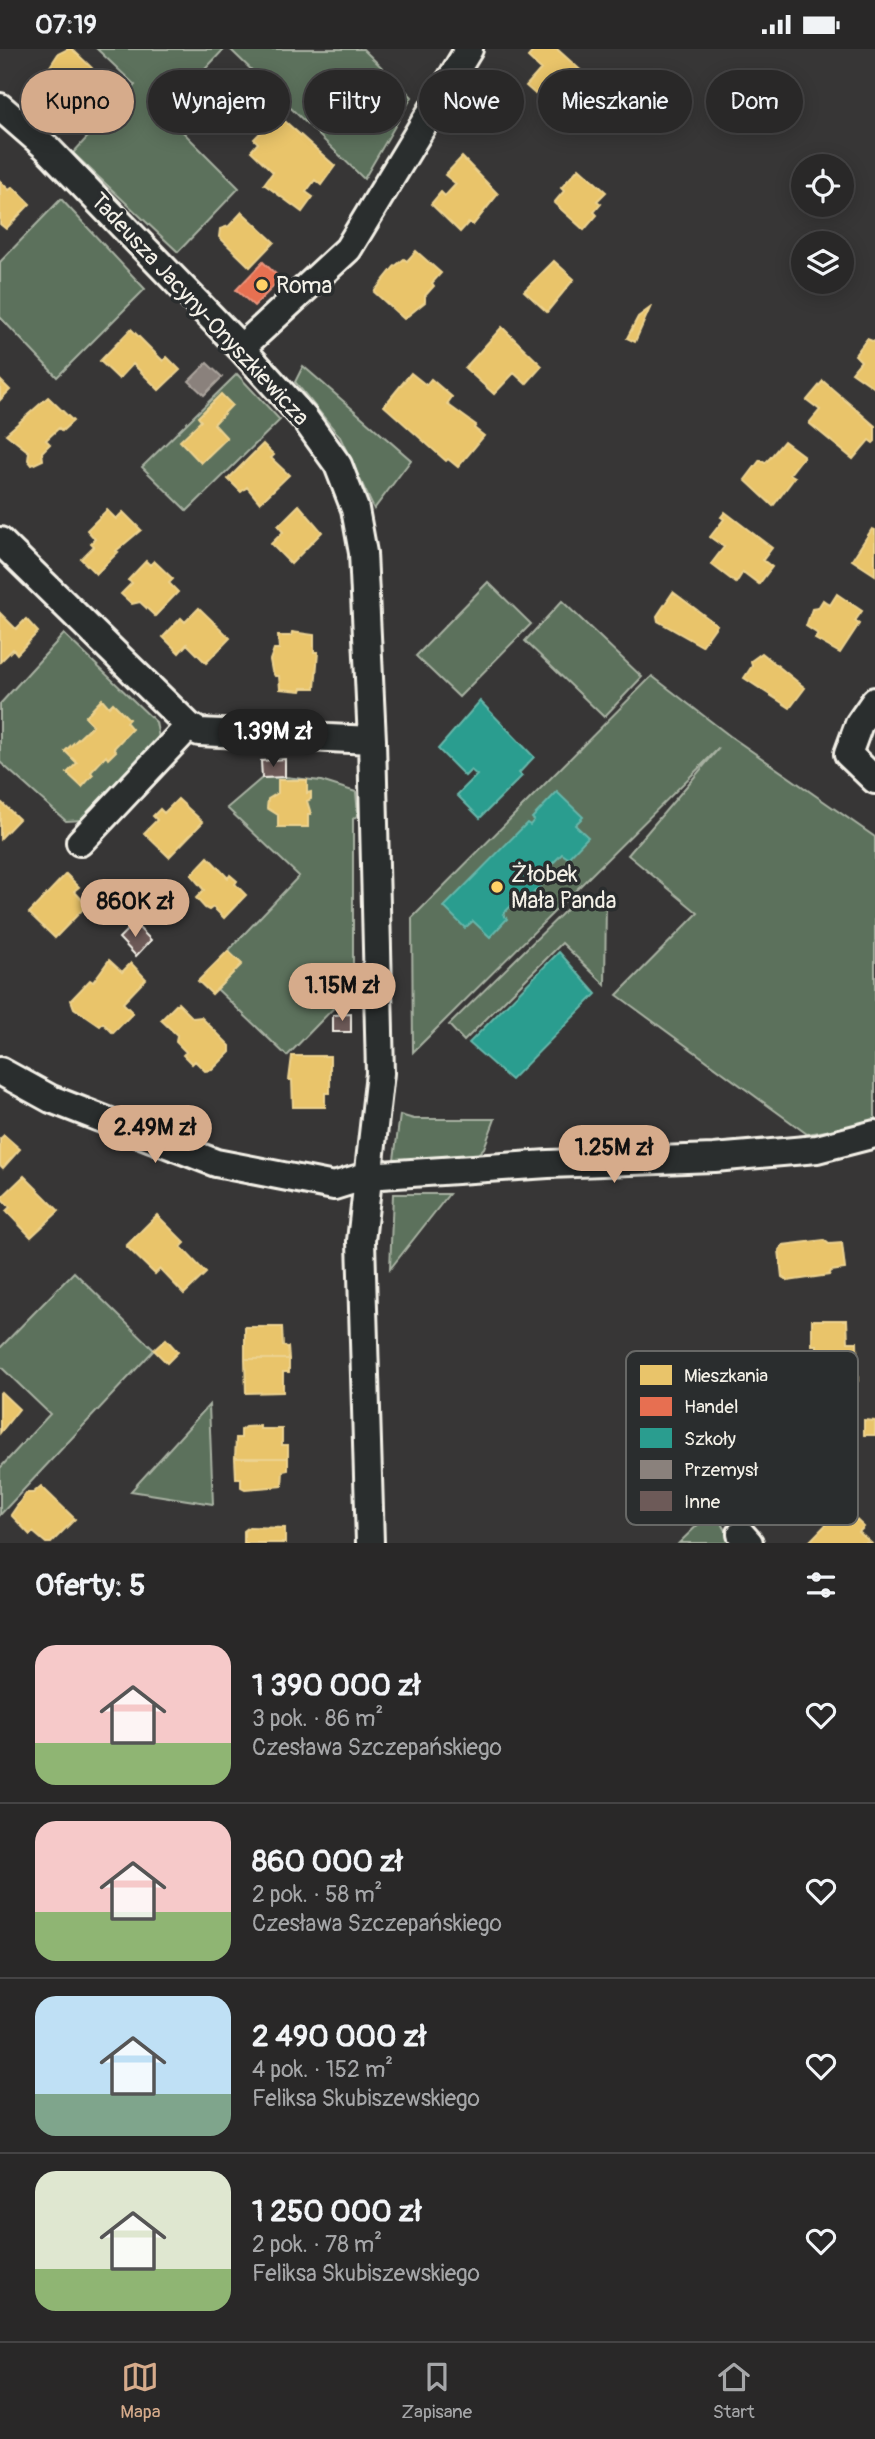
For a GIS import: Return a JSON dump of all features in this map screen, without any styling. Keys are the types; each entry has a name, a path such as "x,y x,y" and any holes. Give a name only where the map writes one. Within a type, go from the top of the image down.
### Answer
{"street":[{"path":"241,348 348,249 469,49"},
{"name":"Tadeusza Jacyny-Onyszkiewicza","path":"0,107 47,148 306,419 338,465 355,509 363,553 372,740 380,1073 360,1241 370,1543"},
{"path":"0,541 188,726 199,732 372,740"},
{"path":"875,701 859,724 848,754 875,780"},
{"path":"80,842 188,726"},
{"path":"0,1071 51,1099 216,1163 334,1186 366,1176 714,1158 817,1149 875,1134"}],"green space":[{"path":"97,49 224,49 204,70 148,70 148,133 184,133 239,188 178,252 73,153 91,133 134,133 134,70 119,70"},
{"path":"230,49 363,49 384,70 304,70 304,121 290,107 290,70 252,70"},
{"path":"405,90 412,97 405,109"},
{"path":"317,133 391,133 364,179"},
{"path":"61,199 145,289 57,377 0,317 0,262"},
{"path":"303,366 411,460 374,509 340,437 295,382"},
{"path":"237,374 280,420 187,511 142,467"},
{"path":"488,582 531,624 459,697 416,656"},
{"path":"562,601 642,677 604,717 525,641"},
{"path":"64,634 156,722 159,738 83,820 66,821 0,762 0,704"},
{"path":"652,676 730,736 875,837 875,1122 871,1124 807,1134 617,995 698,913 628,855 719,748 413,1052 412,918"},
{"path":"285,777 321,781 356,792 358,815 353,819 353,988 287,1056 217,989 241,964 228,951 299,876 227,808 262,778"},
{"path":"582,894 606,901 605,985 562,943 464,1041 449,1025"},
{"path":"400,1115 414,1119 495,1119 484,1148 472,1160 394,1159"},
{"path":"393,1194 449,1194 390,1269"},
{"path":"74,1272 154,1350 0,1515 0,1468 50,1414 0,1366 0,1348"},
{"path":"209,1405 213,1504 131,1491"},
{"path":"698,1525 723,1525 733,1543 679,1543"}],"building: Mieszkania":[{"path":"72,49 92,68 48,70 58,54"},
{"path":"535,49 557,49 580,70 540,70 528,57"},
{"path":"538,72 538,97 526,86"},
{"path":"290,126 335,166 321,185 315,180 306,192 313,197 302,212 264,184 273,172 251,151 258,143 254,139 260,133 290,133"},
{"path":"462,157 498,194 473,225 469,222 460,232 431,204 441,192 445,196 456,184 445,175"},
{"path":"579,168 606,192 597,201 601,204 594,212 597,215 584,230 554,203 564,191 561,188"},
{"path":"0,181 9,190 13,187 30,204 6,229 0,224"},
{"path":"242,212 274,242 250,267 219,237 220,229 229,226"},
{"path":"416,251 441,273 432,283 434,286 425,296 425,302 404,319 374,292 394,267 404,259 407,261"},
{"path":"554,261 574,279 547,312 524,291"},
{"path":"650,308 635,342 627,338 638,317"},
{"path":"502,327 542,366 526,384 514,373 494,394 465,368"},
{"path":"131,329 163,361 167,357 180,370 159,390 133,364 119,379 100,361"},
{"path":"867,339 875,342 875,388 852,372 861,361 855,355"},
{"path":"411,373 426,385 431,379 452,397 447,404 476,425 474,428 484,436 458,467 448,459 446,461 384,406"},
{"path":"0,380 10,390 0,400"},
{"path":"823,381 875,426 875,441 873,443 869,440 853,459 809,423 820,410 807,400"},
{"path":"221,394 232,405 214,424 227,438 201,463 180,441 201,421 198,417"},
{"path":"48,397 73,421 62,431 59,428 46,440 50,444 42,452 43,460 32,465 28,460 29,452 6,434"},
{"path":"784,441 804,456 790,474 795,477 773,506 745,480 760,460 765,463"},
{"path":"263,444 274,455 271,458 289,475 260,503 247,487 241,492 228,479"},
{"path":"299,505 322,532 291,564 271,544 283,532 278,526"},
{"path":"107,510 116,519 123,512 141,530 116,551 118,552 96,574 81,559 94,546 91,543 95,539 87,530"},
{"path":"725,512 772,548 763,560 772,567 759,584 743,572 736,583 711,564 724,547 710,537 724,519 721,517"},
{"path":"872,529 875,530 875,575 852,560"},
{"path":"146,561 150,565 154,561 173,579 169,583 178,592 155,616 140,602 132,604 121,594 132,583 128,580"},
{"path":"673,592 717,625 702,646 658,621 657,616"},
{"path":"837,594 862,611 855,621 859,624 840,653 815,639 818,634 806,626 812,609 818,608 823,600 830,605"},
{"path":"199,608 230,638 206,663 187,644 179,653 163,637 181,618 185,622"},
{"path":"0,613 16,629 26,619 38,632 17,654 13,649 0,662"},
{"path":"292,632 314,635 314,652 318,652 315,688 302,688 301,691 280,689 279,676 275,676 272,671 270,660 274,649 279,649 278,636 291,636"},
{"path":"762,653 805,688 790,708 744,678 752,666 751,661"},
{"path":"102,699 109,707 113,703 129,719 126,722 132,729 114,748 116,751 108,759 106,756 91,772 93,775 82,787 67,773 77,763 65,751 93,725 85,717"},
{"path":"278,780 307,780 307,793 311,792 311,799 307,801 311,814 308,814 308,827 278,827 278,815 267,808 268,799 278,793"},
{"path":"178,799 203,822 169,857 144,833 157,820 153,816 160,809 164,813"},
{"path":"2,803 19,819 0,839 0,805"},
{"path":"208,857 228,878 230,875 237,881 235,884 246,895 224,918 213,907 209,910 205,908 196,898 204,890 191,875"},
{"path":"66,874 79,887 74,891 87,905 55,938 29,913"},
{"path":"228,951 242,964 212,994 198,981"},
{"path":"109,960 122,972 131,963 146,979 123,1003 133,1013 113,1033 103,1023 100,1026 74,1008 71,1000 90,980 93,982"},
{"path":"178,1003 193,1018 201,1017 230,1046 230,1052 212,1070 205,1071 195,1061 192,1064 183,1055 186,1052 176,1042 177,1035 161,1020"},
{"path":"292,1056 330,1056 330,1093 325,1093 325,1107 293,1107 292,1080 289,1080"},
{"path":"4,1135 20,1149 3,1168 0,1165 0,1139"},
{"path":"24,1176 59,1211 31,1237 6,1211 10,1207 1,1198"},
{"path":"157,1215 185,1243 181,1247 206,1273 184,1294 160,1269 155,1274 126,1246"},
{"path":"824,1240 829,1244 842,1243 845,1269 831,1271 829,1275 788,1281 782,1277 779,1250 783,1245"},
{"path":"812,1320 847,1320 848,1342 857,1342 857,1351 817,1351 817,1345 812,1345"},
{"path":"245,1327 282,1327 283,1346 288,1347 289,1359 245,1359"},
{"path":"166,1339 178,1352 167,1363 154,1350"},
{"path":"245,1359 289,1359 289,1372 283,1372 283,1392 246,1393"},
{"path":"0,1393 19,1409 0,1433"},
{"path":"864,1420 875,1421 875,1435 864,1435"},
{"path":"260,1426 260,1429 282,1429 282,1445 288,1445 288,1458 235,1458 236,1438 241,1438 241,1430 245,1427"},
{"path":"235,1458 288,1458 288,1470 283,1471 282,1486 241,1487 241,1478 236,1478"},
{"path":"41,1486 75,1519 51,1543 46,1543 33,1532 30,1535 11,1515 26,1493 33,1493"},
{"path":"858,1521 864,1527 859,1532 871,1543 808,1543 826,1525 858,1525"},
{"path":"249,1527 285,1528 285,1543 244,1543 244,1531"}],"building: Handel":[{"path":"263,262 281,279 254,306 236,290"}],"building: Szkoły":[{"path":"480,701 534,757 519,773 522,776 480,818 457,795 477,775 471,770 465,776 438,749"},
{"path":"557,792 583,817 575,825 588,837 568,858 562,854 550,866 555,871 520,907 515,902 503,914 507,919 490,937 473,921 465,928 444,907 527,823 530,825 534,820 532,818"},
{"path":"559,952 596,994 511,1080 469,1043"}],"building: Przemysł":[{"path":"207,363 222,377 204,395 189,381"}],"building: Inne":[{"path":"285,759 285,777 262,778 261,761"},
{"path":"134,923 151,940 136,956 119,938"},
{"path":"351,1014 351,1032 333,1032 333,1015"}],"place":[{"name":"Roma","path":"262,285"},
{"name":"Żłobek Mała Panda","path":"497,887"}]}
